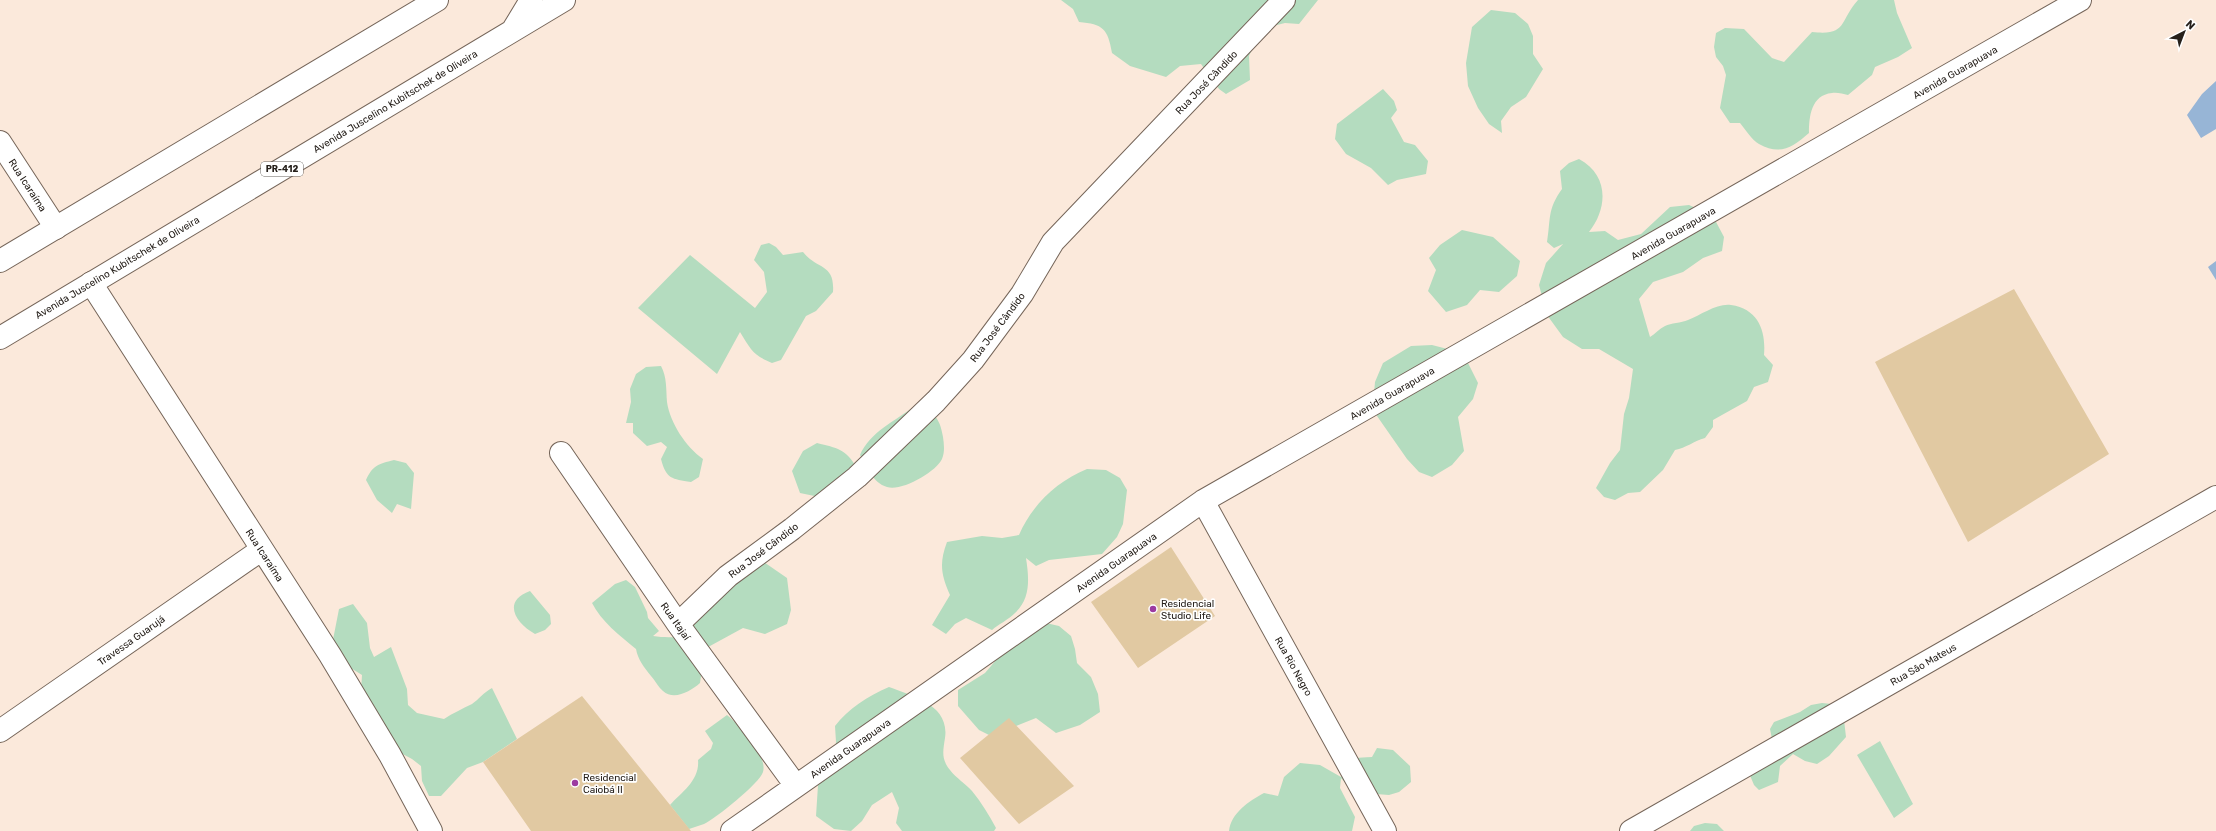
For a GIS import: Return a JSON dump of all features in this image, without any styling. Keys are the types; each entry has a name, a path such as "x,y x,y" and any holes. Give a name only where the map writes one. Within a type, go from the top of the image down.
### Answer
{"street":[{"path":"0,261 437,0"},
{"path":"512,31 531,0"},
{"name":"Avenida Juscelino Kubitschek de Oliveira","path":"0,338 564,0"},
{"name":"Rua José Cândido","path":"678,624 728,576 792,529 857,477 936,401 973,360 1022,294 1053,242 1284,0"},
{"name":"Avenida Guarapuava","path":"732,831 1203,501 2080,0"},
{"name":"Rua Icaraíma","path":"0,142 56,228"},
{"name":"Rua Icaraíma","path":"91,283 261,550 330,655 390,755 431,831"},
{"name":"Rua Itajaí","path":"561,453 678,624 796,786"},
{"name":"Rua São Mateus","path":"1631,831 2216,497"},
{"name":"Rua Rio Negro","path":"1203,501 1385,831"},
{"name":"Travessa Guarujá","path":"0,731 261,550"}],"green space":[{"path":"1061,0 1318,0 1299,24 1285,23 1273,26 1254,45 1249,56 1250,80 1226,94 1219,89 1201,64 1180,66 1166,77 1130,66 1112,53 1109,38 1103,29 1094,24 1079,22 1073,9"},
{"path":"1858,0 1894,0 1897,13 1912,48 1898,57 1875,67 1872,75 1848,95 1834,93 1825,95 1815,102 1811,114 1809,133 1792,146 1780,149 1767,148 1754,140 1740,123 1730,123 1720,108 1726,75 1723,66 1716,57 1714,47 1716,33 1725,28 1744,29 1772,58 1784,62 1812,32 1824,33 1832,32 1837,29"},
{"path":"1491,10 1515,13 1528,24 1533,36 1533,54 1543,69 1526,97 1511,107 1501,121 1502,133 1489,124 1478,108 1468,86 1466,63 1472,27"},
{"path":"1383,89 1394,101 1397,110 1391,118 1404,142 1415,145 1428,161 1426,174 1397,180 1388,185 1371,168 1346,154 1335,139 1337,124"},
{"path":"1579,159 1589,166 1596,174 1602,192 1600,213 1589,232 1605,231 1618,240 1641,234 1670,207 1689,205 1707,213 1715,220 1724,237 1722,251 1703,258 1683,272 1653,282 1639,299 1650,337 1667,325 1688,320 1720,306 1731,305 1741,307 1748,311 1759,323 1764,338 1764,355 1773,365 1768,382 1754,387 1747,401 1713,420 1713,427 1705,438 1675,450 1663,470 1640,492 1628,493 1615,500 1604,497 1596,488 1610,463 1620,450 1624,414 1629,398 1633,369 1599,349 1582,349 1563,337 1547,315 1539,285 1546,263 1563,244 1554,248 1547,242 1550,214 1557,196 1562,189 1560,171 1569,163"},
{"path":"1462,230 1493,237 1520,261 1517,276 1499,292 1480,290 1467,305 1446,312 1428,291 1436,270 1429,258 1440,245"},
{"path":"769,243 776,247 783,255 803,252 808,258 828,271 833,283 833,292 816,311 806,316 781,360 772,363 756,354 750,348 740,332 717,374 638,308 690,255 755,308 767,292 764,272 754,260 761,245"},
{"path":"1432,345 1463,353 1478,383 1473,399 1458,417 1464,451 1452,465 1432,477 1419,472 1407,459 1377,416 1373,404 1375,382 1383,363 1411,346"},
{"path":"661,366 665,379 667,402 675,426 685,441 703,459 699,477 691,482 674,479 665,471 661,459 667,447 661,442 647,446 633,433 633,423 626,423 631,402 630,389 636,374 646,367"},
{"path":"915,406 927,410 938,420 943,437 944,448 942,459 933,470 918,480 901,487 887,487 882,485 874,478 860,455 864,447 877,433"},
{"path":"817,443 830,446 845,453 857,468 829,499 800,493 792,471 803,451"},
{"path":"394,460 406,463 414,473 411,509 397,504 392,513 377,500 366,480 374,468"},
{"path":"1087,469 1106,470 1120,478 1127,490 1123,524 1117,537 1102,554 1049,560 1036,566 1026,558 1028,587 1024,601 1012,615 992,630 966,618 955,624 946,634 932,625 950,595 942,569 944,549 947,542 982,536 1002,538 1019,535 1024,524 1038,504 1047,495 1066,480"},
{"path":"755,556 787,578 791,610 787,624 765,634 743,628 699,652 703,663 700,683 682,694 667,694 661,689 638,657 636,649 600,616 592,603 615,584 626,580 635,587 647,612 648,618 659,631 653,636 684,639 678,624 696,623 703,600"},
{"path":"530,591 550,615 551,624 545,630 535,634 522,624 514,612 516,600 521,595"},
{"path":"353,604 367,623 370,648 374,657 391,647 407,689 408,705 417,713 444,719 472,704 492,688 517,739 483,762 467,768 441,796 429,796 422,781 421,766 412,759 395,750 361,691 362,675 330,655 339,609"},
{"path":"1033,620 1059,626 1071,636 1077,663 1091,677 1098,694 1100,712 1080,725 1056,733 1036,718 1016,726 995,738 979,730 958,706 958,690 985,673 997,659 1002,642"},
{"path":"889,687 919,698 936,710 942,717 945,727 943,751 945,762 952,773 970,788 979,800 996,828 994,831 902,831 896,823 899,808 892,792 872,805 862,821 851,831 834,829 816,816 819,770 833,760 836,742 835,726 846,714 859,704 874,694"},
{"path":"1822,703 1832,704 1844,720 1846,737 1829,756 1817,764 1805,761 1793,754 1780,766 1778,782 1759,790 1754,785 1749,773 1772,739 1770,729 1774,722 1800,712 1811,705"},
{"path":"727,715 745,733 757,749 761,757 763,772 746,792 727,808 710,821 689,829 670,805 693,780 698,767 698,760 711,749 713,743 705,731"},
{"path":"1880,741 1913,804 1894,818 1857,755"},
{"path":"1377,748 1393,750 1410,766 1411,782 1399,792 1389,795 1376,794 1348,786 1341,778 1340,788 1355,817 1352,831 1229,831 1230,825 1237,813 1252,800 1264,793 1278,796 1284,777 1300,763 1320,765 1341,777 1349,762 1355,758 1372,757"},
{"path":"1705,823 1717,824 1724,831 1690,831 1694,826"}],"water":[{"path":"2216,81 2216,129 2201,138 2187,115 2202,94"},
{"path":"2216,261 2216,280 2208,267"}],"building":[{"path":"2014,289 2109,454 1968,542 1875,362"},
{"name":"Residencial Studio Life","path":"1171,547 1215,616 1138,668 1091,602"},
{"name":"Residencial Caiobá II","path":"582,696 691,831 531,831 483,762"},
{"path":"1009,718 1074,786 1019,824 960,758"}],"place":[{"name":"Residencial Studio Life","path":"1153,609"},
{"name":"Residencial Caiobá II","path":"575,783"}]}
